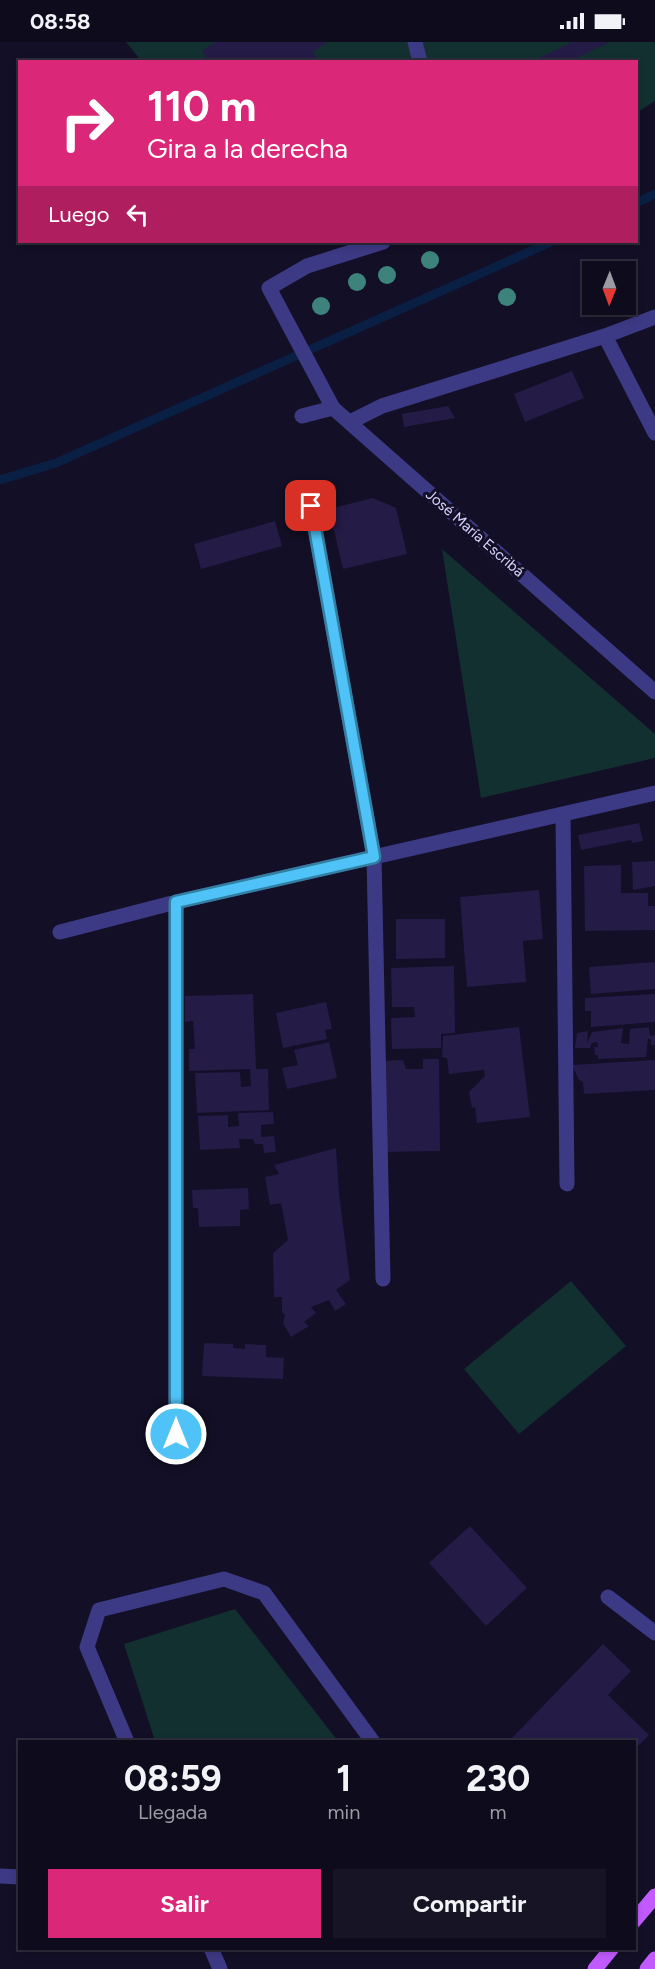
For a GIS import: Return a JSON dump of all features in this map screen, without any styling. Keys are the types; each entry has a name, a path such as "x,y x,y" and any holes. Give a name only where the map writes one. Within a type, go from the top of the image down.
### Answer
{"main road":[{"path":"636,1919 655,1896"},
{"path":"595,1969 610,1950"},
{"path":"646,1969 655,1959"}],"street":[{"path":"415,42 420,60"},
{"name":"José María Escribá","path":"380,243 307,267 269,288 333,408 655,692"},
{"path":"350,422 382,406 605,336 655,317"},
{"path":"605,336 655,433"},
{"path":"302,416 333,408"},
{"path":"311,506 374,857 383,1280"},
{"path":"60,932 176,902 655,793"},
{"path":"563,814 567,1184"},
{"path":"176,902 176,1434"},
{"path":"126,1740 87,1647 99,1610 224,1579 264,1593 372,1740"},
{"path":"608,1597 655,1633"},
{"path":"0,1876 18,1877"},
{"path":"212,1950 220,1969"}],"green space":[{"path":"126,42 655,42 655,101 638,112 638,60 140,60"},
{"path":"442,549 655,734 655,758 481,798"},
{"path":"571,1281 626,1346 519,1434 464,1369"},
{"path":"235,1609 337,1740 155,1740 124,1644"}],"building":[{"path":"215,42 327,42 313,52 318,60 208,60 202,51"},
{"path":"573,42 610,42 572,60 534,60"},
{"path":"572,371 584,398 525,422 514,394"},
{"path":"448,406 455,418 404,427 402,414"},
{"path":"373,498 396,508 407,554 343,569 329,509"},
{"path":"275,521 282,546 201,569 194,544"},
{"path":"639,823 643,841 632,843 631,840 581,850 578,835"},
{"path":"655,861 655,886 633,890 632,862"},
{"path":"621,865 621,893 648,893 648,906 655,906 655,930 585,931 584,866"},
{"path":"539,890 543,939 523,941 526,982 467,987 460,897"},
{"path":"396,919 445,919 445,958 396,959"},
{"path":"655,962 655,989 591,994 589,967"},
{"path":"454,966 455,1033 441,1034 441,1048 392,1049 391,1018 415,1017 414,1007 392,1007 391,968"},
{"path":"253,994 256,1069 268,1069 269,1110 197,1113 195,1073 240,1072 241,1087 251,1086 250,1069 189,1071 189,1049 195,1049 193,1021 185,1022 185,996"},
{"path":"655,994 655,1022 591,1027 591,1011 585,1011 585,998"},
{"path":"326,1002 332,1029 325,1030 327,1039 283,1048 276,1013"},
{"path":"519,1027 530,1117 477,1123 475,1107 472,1108 469,1092 485,1076 484,1070 449,1074 447,1058 442,1057 443,1036"},
{"path":"649,1027 650,1036 655,1035 655,1045 651,1045 651,1039 648,1039 646,1057 598,1059 594,1047 598,1047 597,1042 592,1043 590,1048 575,1048 577,1033 588,1031 587,1043 592,1032 623,1028 621,1043 629,1044 630,1029"},
{"path":"329,1042 337,1078 287,1089 282,1068 298,1065 294,1050"},
{"path":"423,1059 439,1059 440,1151 383,1152 382,1061 403,1060 406,1069 423,1069"},
{"path":"655,1060 655,1090 584,1094 583,1082 579,1080 572,1065"},
{"path":"273,1112 274,1124 261,1125 261,1137 274,1136 276,1152 264,1153 263,1144 255,1144 253,1139 239,1139 240,1148 200,1150 198,1116 228,1115 228,1127 239,1126 238,1113"},
{"path":"336,1148 350,1280 336,1290 346,1304 335,1311 329,1300 311,1307 316,1313 304,1322 309,1326 291,1337 283,1323 285,1315 282,1312 282,1297 274,1297 273,1253 288,1240 281,1203 270,1205 265,1177 279,1174 274,1165"},
{"path":"248,1188 249,1209 240,1210 240,1226 199,1227 198,1208 193,1208 192,1190"},
{"path":"204,1343 233,1344 233,1348 245,1349 245,1344 266,1345 266,1357 284,1358 283,1379 202,1376"},
{"path":"470,1526 527,1588 486,1626 429,1563"},
{"path":"603,1644 631,1671 608,1695 649,1735 636,1748 636,1740 510,1740"}],"waterway":[{"path":"638,202 655,194"},
{"path":"0,480 56,463 549,243"}],"route":[{"path":"176,1434 176,902 374,857 311,506"}]}
